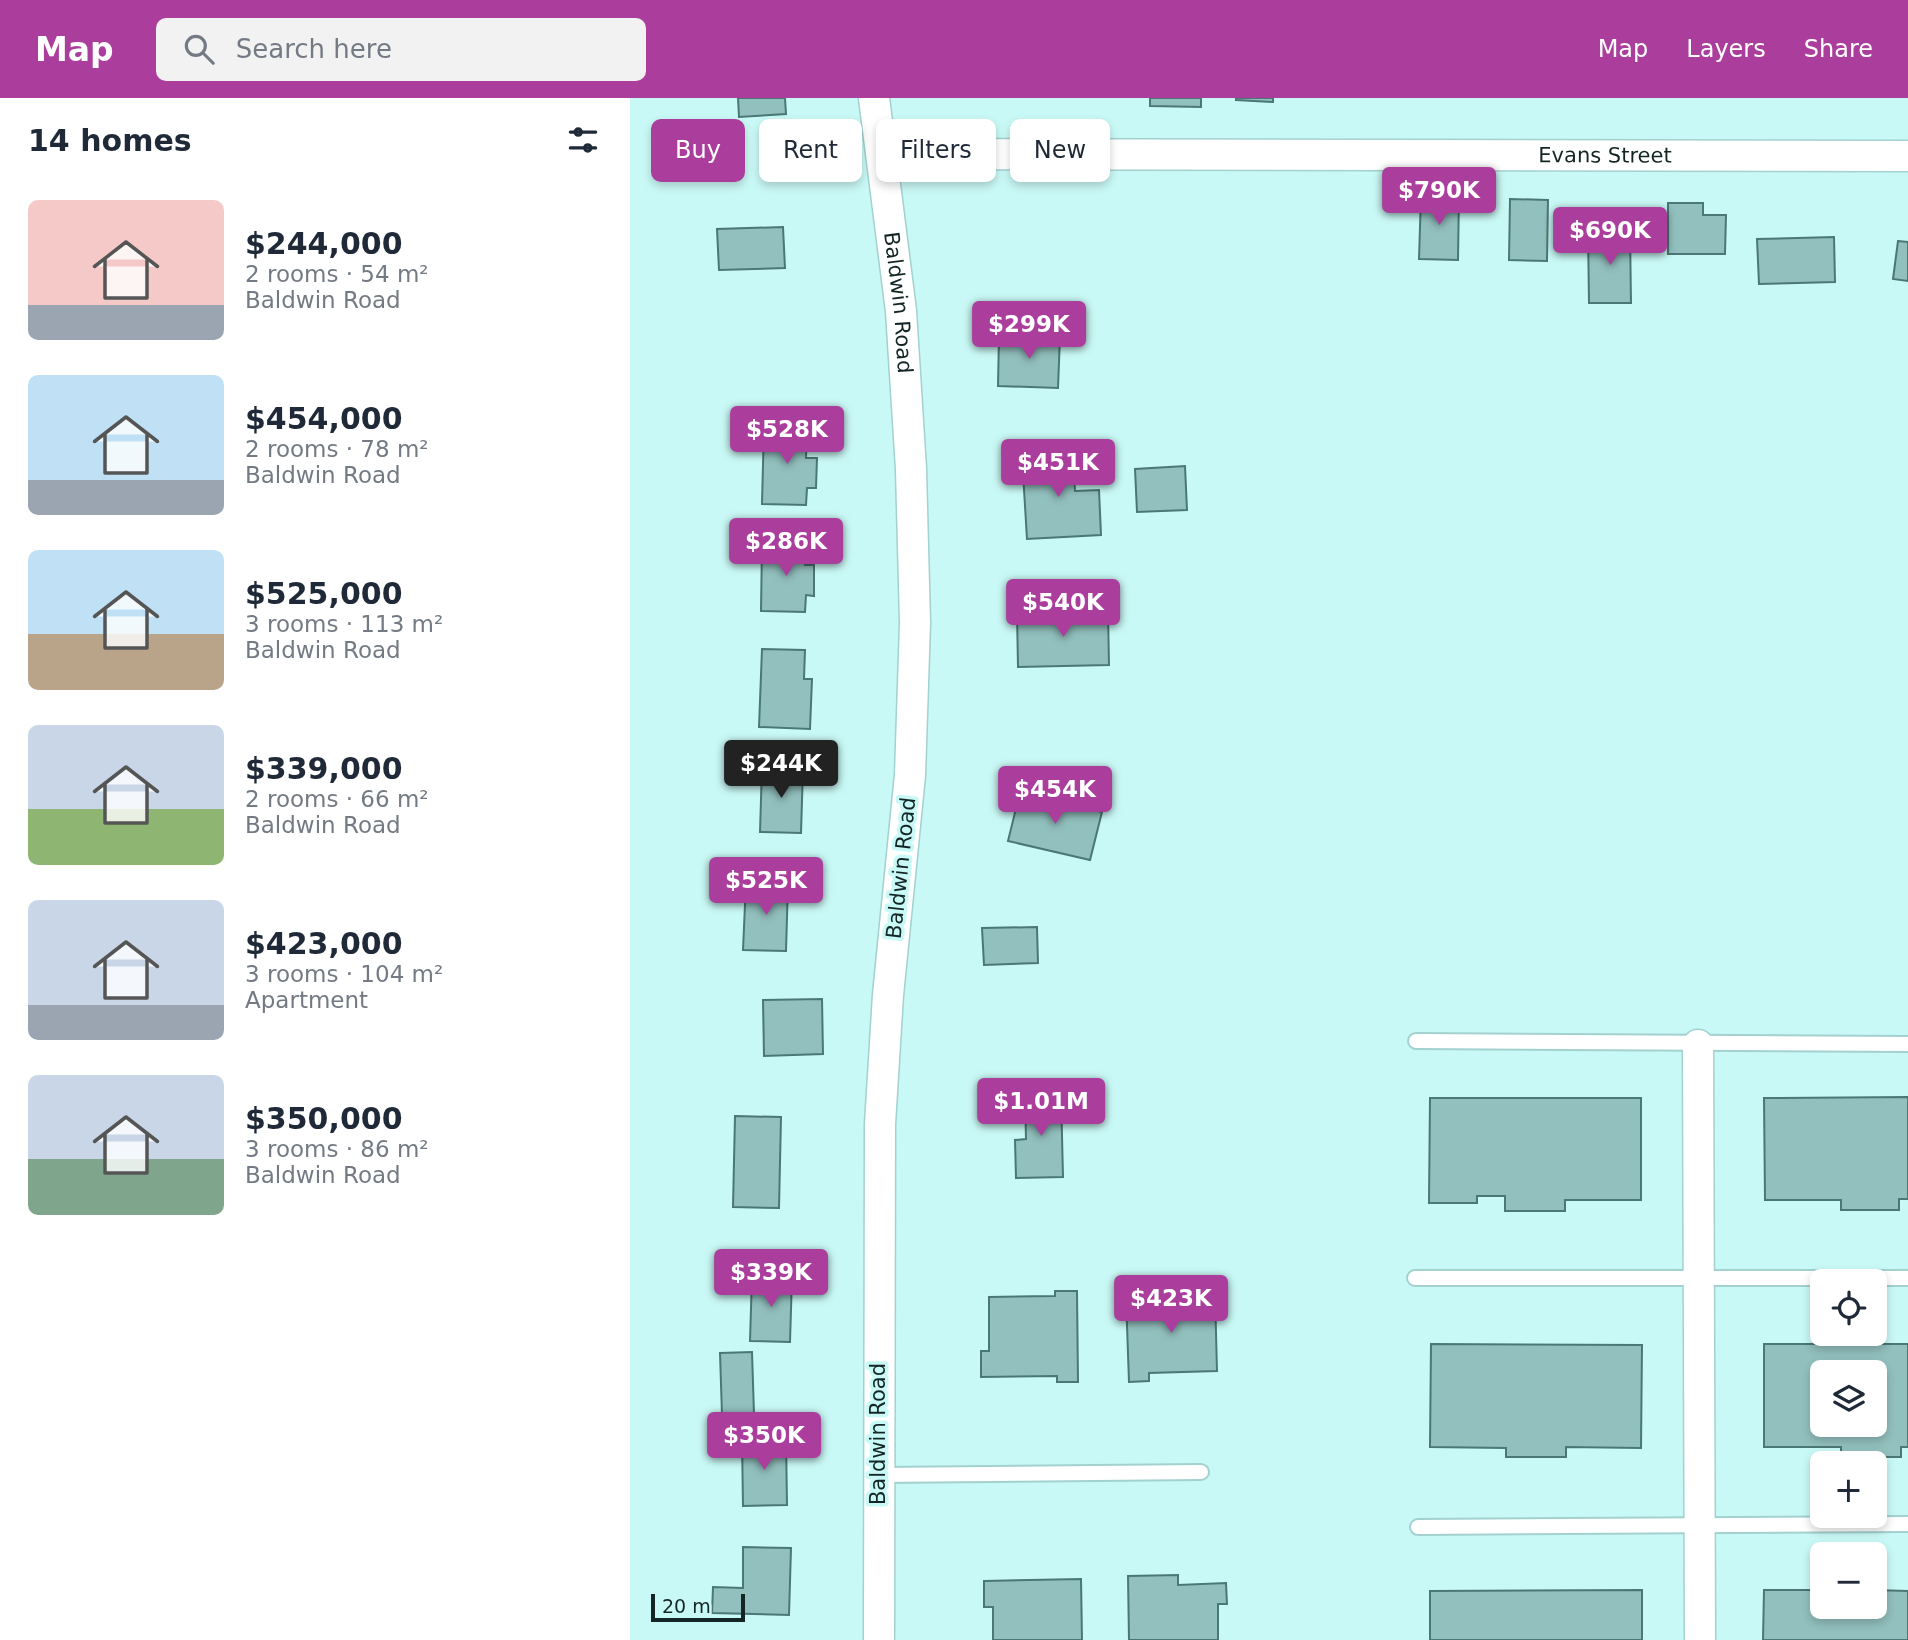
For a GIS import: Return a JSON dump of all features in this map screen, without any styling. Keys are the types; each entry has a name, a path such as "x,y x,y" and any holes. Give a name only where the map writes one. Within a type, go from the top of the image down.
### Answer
{"street":[{"name":"Baldwin Road","path":"874,98 877,119"},
{"name":"Evans Street","path":"996,155 1908,156"},
{"name":"Baldwin Road","path":"879,1640 880,1125 888,995 910,775 915,624 911,469 901,311 885,182"},
{"path":"1698,1045 1700,1640"}],"lane":[{"path":"1416,1041 1698,1045 1908,1044"},
{"path":"1415,1278 1908,1278"},
{"path":"878,1475 1201,1472"},
{"path":"1418,1527 1908,1524"}],"building":[{"path":"738,98 785,98 786,114 739,117"},
{"path":"1150,98 1201,98 1201,107 1150,106"},
{"path":"1273,98 1273,102 1236,100"},
{"path":"1421,195 1459,195 1458,260 1419,259"},
{"path":"1510,199 1548,200 1547,261 1509,260"},
{"path":"1668,203 1703,203 1703,215 1726,215 1725,254 1668,254"},
{"path":"783,227 785,268 719,270 717,229"},
{"path":"1630,231 1631,303 1589,303 1588,232"},
{"path":"1834,237 1835,282 1759,284 1757,239"},
{"path":"1898,241 1908,242 1908,281 1893,279"},
{"path":"999,335 1060,337 1058,388 998,386"},
{"path":"764,425 807,426 806,458 817,458 816,488 807,488 806,505 762,504"},
{"path":"1073,453 1075,491 1099,490 1101,535 1027,539 1022,456"},
{"path":"1185,466 1187,510 1137,512 1135,469"},
{"path":"762,544 806,545 805,565 814,565 814,596 806,595 805,612 761,611"},
{"path":"1108,612 1109,665 1018,667 1017,614"},
{"path":"762,649 805,650 804,679 812,679 810,729 759,727"},
{"path":"762,766 803,768 801,833 760,832"},
{"path":"1020,792 1102,812 1090,860 1008,841"},
{"path":"746,882 788,884 786,951 743,950"},
{"path":"1037,927 1038,963 984,965 982,928"},
{"path":"822,999 823,1054 764,1056 763,1000"},
{"path":"1061,1093 1063,1177 1016,1178 1015,1140 1026,1139 1025,1094"},
{"path":"1908,1097 1908,1199 1899,1199 1899,1210 1841,1210 1841,1200 1765,1200 1764,1098"},
{"path":"1430,1098 1641,1098 1641,1200 1565,1200 1565,1211 1505,1211 1505,1196 1477,1196 1477,1203 1429,1203"},
{"path":"735,1116 781,1117 779,1208 733,1207"},
{"path":"752,1276 792,1277 790,1342 750,1341"},
{"path":"1055,1291 1077,1291 1078,1382 1057,1382 1057,1376 981,1377 981,1351 989,1351 989,1297 1055,1296"},
{"path":"1215,1293 1217,1371 1149,1373 1149,1381 1129,1382 1126,1297"},
{"path":"1431,1344 1642,1345 1641,1448 1566,1447 1566,1457 1506,1457 1506,1448 1430,1447"},
{"path":"1764,1344 1908,1344 1908,1447 1901,1447 1901,1457 1887,1457 1887,1451 1841,1451 1841,1447 1764,1447"},
{"path":"752,1352 754,1414 722,1415 720,1353"},
{"path":"786,1439 787,1505 743,1506 742,1440"},
{"path":"743,1547 791,1548 789,1615 712,1613 713,1587 743,1588"},
{"path":"1178,1575 1178,1585 1226,1583 1227,1604 1218,1604 1218,1640 1129,1640 1128,1576"},
{"path":"1081,1579 1082,1640 993,1640 993,1607 984,1607 984,1581"},
{"path":"1642,1590 1642,1640 1430,1640 1430,1591"},
{"path":"1764,1590 1810,1590 1810,1619 1887,1619 1887,1590 1908,1591 1908,1640 1763,1640"}]}
